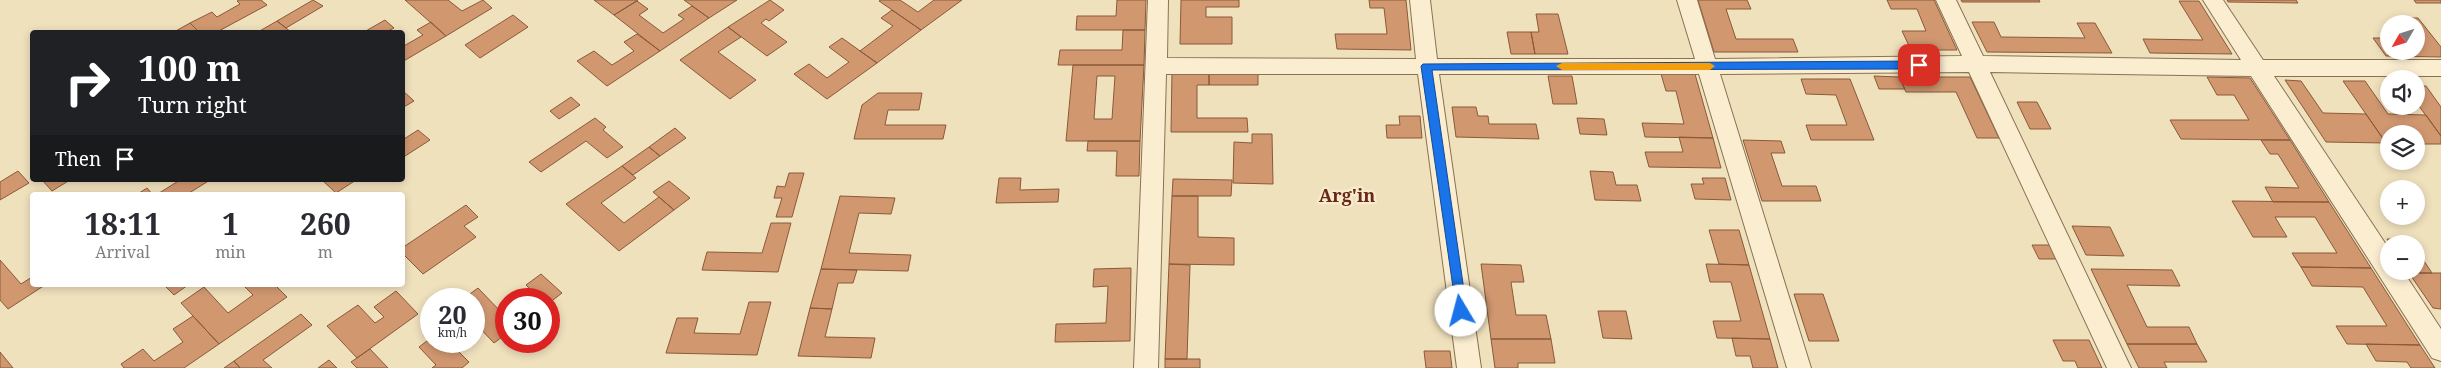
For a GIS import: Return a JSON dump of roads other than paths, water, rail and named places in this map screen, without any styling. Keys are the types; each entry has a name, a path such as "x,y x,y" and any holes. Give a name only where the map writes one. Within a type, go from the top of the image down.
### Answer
{"street":[{"path":"1146,368 1158,0"},
{"path":"1420,0 1427,66 1469,368"},
{"path":"1687,0 1799,368"},
{"path":"1946,0 2119,368"},
{"path":"2213,0 2380,256"},
{"path":"1155,66 1976,64 2258,68 2441,68"},
{"path":"2396,280 2441,350"}],"district":[{"name":"Arg'in","path":"1347,196"}]}
